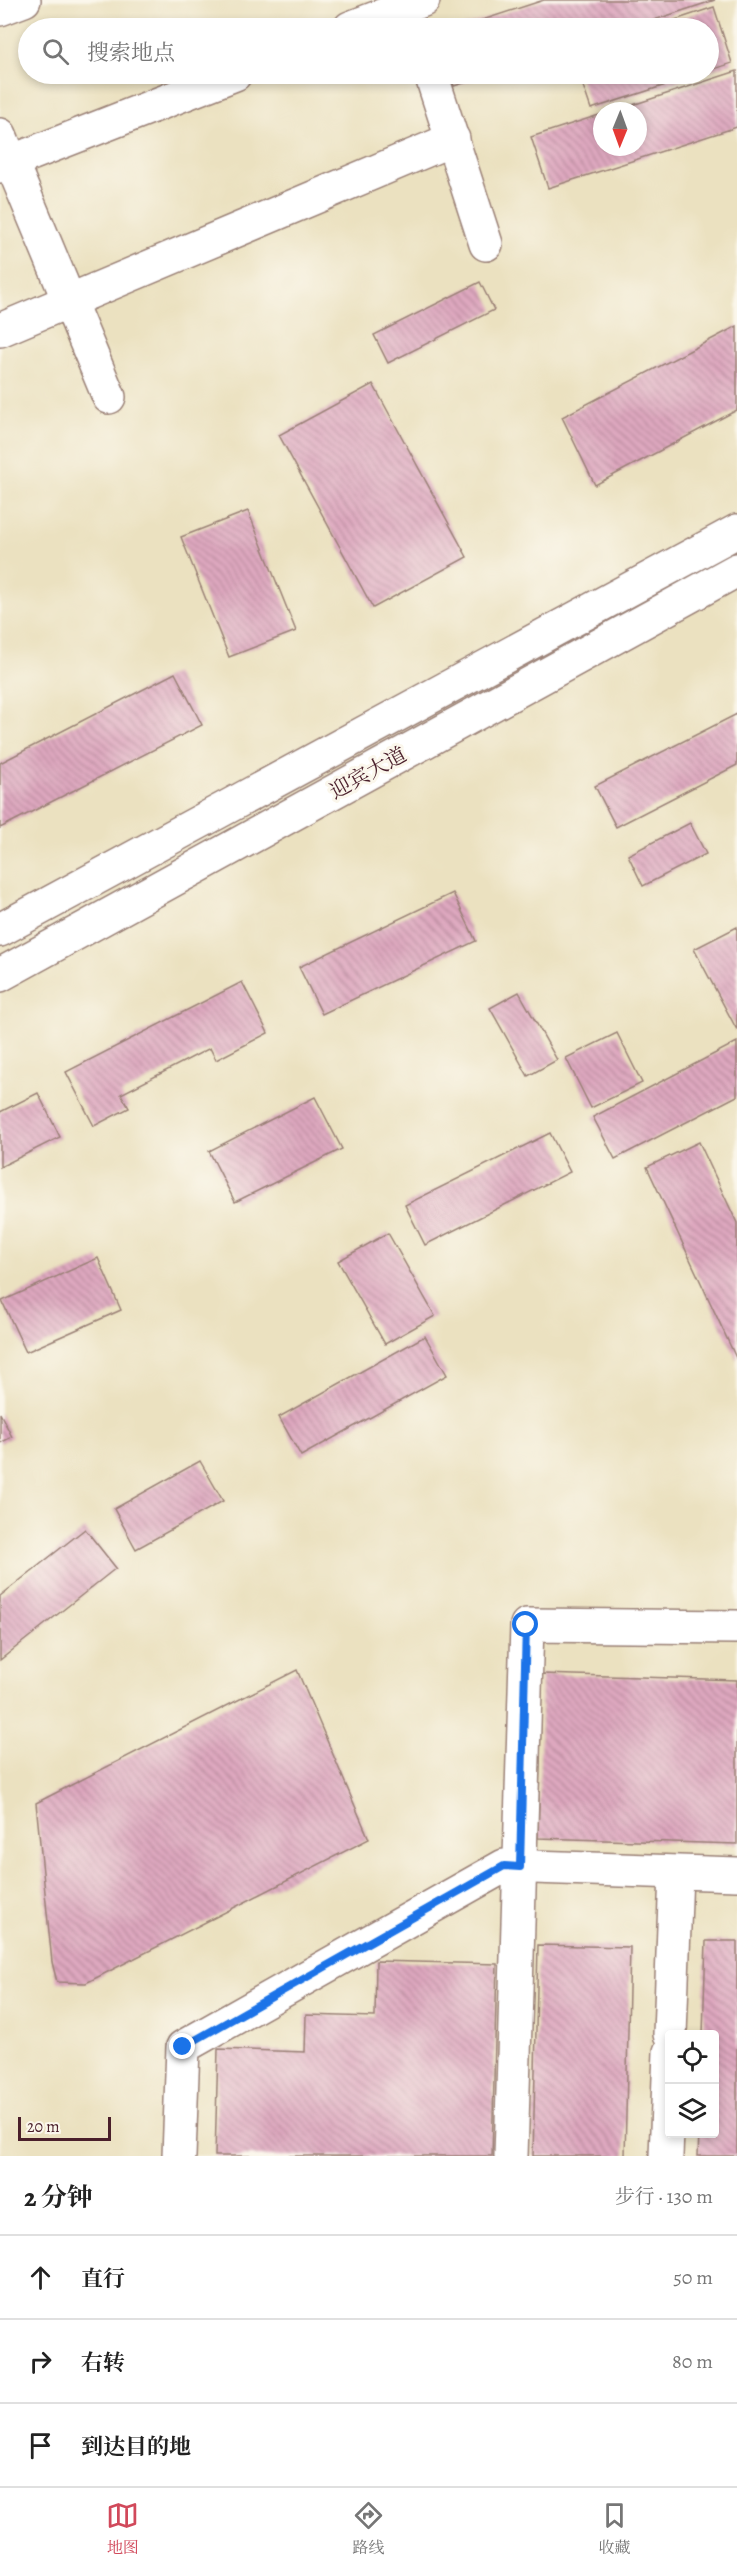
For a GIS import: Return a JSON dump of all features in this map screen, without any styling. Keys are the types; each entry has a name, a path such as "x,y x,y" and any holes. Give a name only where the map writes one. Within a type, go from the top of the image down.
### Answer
{"main road":[{"path":"0,9 24,0"},
{"path":"382,18 414,8"},
{"path":"109,397 4,154 206,84"},
{"path":"434,84 486,244"},
{"path":"0,330 453,140"},
{"name":"迎宾大道","path":"0,930 737,531"},
{"name":"迎宾大道","path":"0,975 737,570"},
{"path":"511,2156 526,1625 737,1627"},
{"path":"179,2156 183,2047 504,1866 737,1874"},
{"path":"670,2030 676,1873"},
{"path":"666,2156 668,2084"}],"building":[{"path":"544,0 715,0 660,18 489,18"},
{"path":"714,7 718,18 681,18"},
{"path":"719,23 732,63 719,67"},
{"path":"737,71 737,127 548,188 531,137 593,117 593,156 647,156 647,102 642,102 697,84 719,84 719,77"},
{"path":"582,84 669,84 613,102 593,102 591,109"},
{"path":"480,282 494,310 388,363 374,335"},
{"path":"737,326 737,410 595,485 562,417"},
{"path":"373,384 467,557 373,608 279,435"},
{"path":"248,511 296,631 229,657 181,537"},
{"path":"175,673 202,725 0,828 0,763"},
{"path":"737,714 737,765 616,827 595,786"},
{"path":"690,823 706,854 643,886 628,855"},
{"path":"453,893 476,941 322,1014 299,967"},
{"path":"737,927 737,1030 694,949"},
{"path":"242,982 268,1033 216,1060 210,1048 121,1094 129,1108 94,1126 66,1072"},
{"path":"519,992 557,1060 528,1076 490,1008"},
{"path":"617,1033 642,1083 591,1108 566,1058"},
{"path":"737,1042 737,1096 615,1159 593,1117"},
{"path":"38,1093 60,1137 0,1167 0,1112"},
{"path":"315,1097 342,1149 235,1202 209,1151"},
{"path":"550,1133 570,1172 425,1245 405,1205"},
{"path":"699,1142 737,1223 737,1360 647,1167"},
{"path":"388,1233 435,1316 385,1344 338,1261"},
{"path":"98,1258 121,1310 26,1352 2,1301"},
{"path":"425,1336 447,1375 301,1456 279,1417"},
{"path":"0,1413 12,1437 0,1443"},
{"path":"200,1461 223,1501 136,1549 114,1509"},
{"path":"85,1529 116,1568 0,1660 0,1596"},
{"path":"297,1670 369,1839 86,1983 57,1982 52,1962 36,1803"},
{"path":"542,1674 737,1680 737,1844 538,1838"},
{"path":"706,1941 737,1941 737,2156 698,2156 699,2138 719,2138 719,2030 703,2030"},
{"path":"538,1945 630,1947 625,2156 533,2156"},
{"path":"376,1961 497,1964 492,2156 215,2156 218,2049 305,2052 306,2015 375,2017"}],"route":[{"path":"183,2047 504,1866 520,1867 526,1625"}]}
